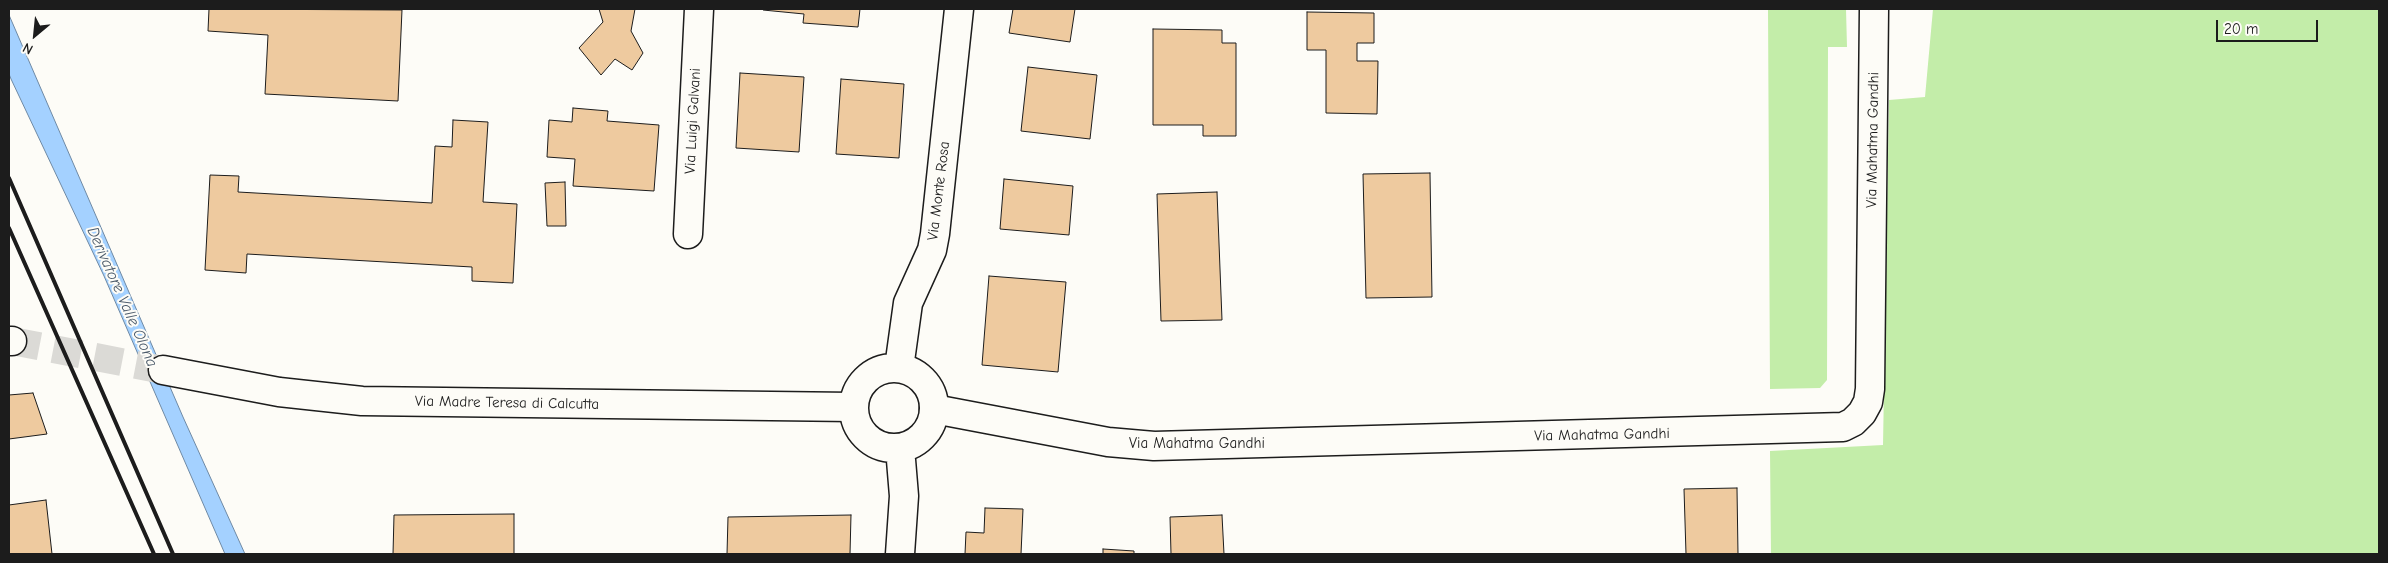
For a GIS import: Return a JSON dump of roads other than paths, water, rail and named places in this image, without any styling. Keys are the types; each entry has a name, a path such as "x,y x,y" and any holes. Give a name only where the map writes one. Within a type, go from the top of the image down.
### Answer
{"street":[{"name":"Via Luigi Galvani","path":"688,234 699,9"},
{"name":"Via Monte Rosa","path":"899,368 908,303 932,250 936,234 959,9"},
{"name":"Via Mahatma Gandhi","path":"934,408 1108,442 1146,446 1843,428 1854,422 1862,413 1868,402 1870,389 1874,9"},
{"path":"886,368 899,368 920,377 933,397 933,420 921,439 911,445 900,448 886,448 862,434 856,422 853,407 859,388 873,373 886,368"},
{"name":"Via Madre Teresa di Calcutta","path":"163,370 279,392 362,401 853,407"},
{"path":"900,448 904,496 900,554"}],"water":[{"name":"Derivatore Valle Olona","path":"9,15 183,417 245,554 225,554 104,276 11,79 9,74"}],"tunnel":[{"path":"12,341 163,370"}],"railway":[{"path":"9,178 173,554"},
{"path":"9,228 154,554"}]}
